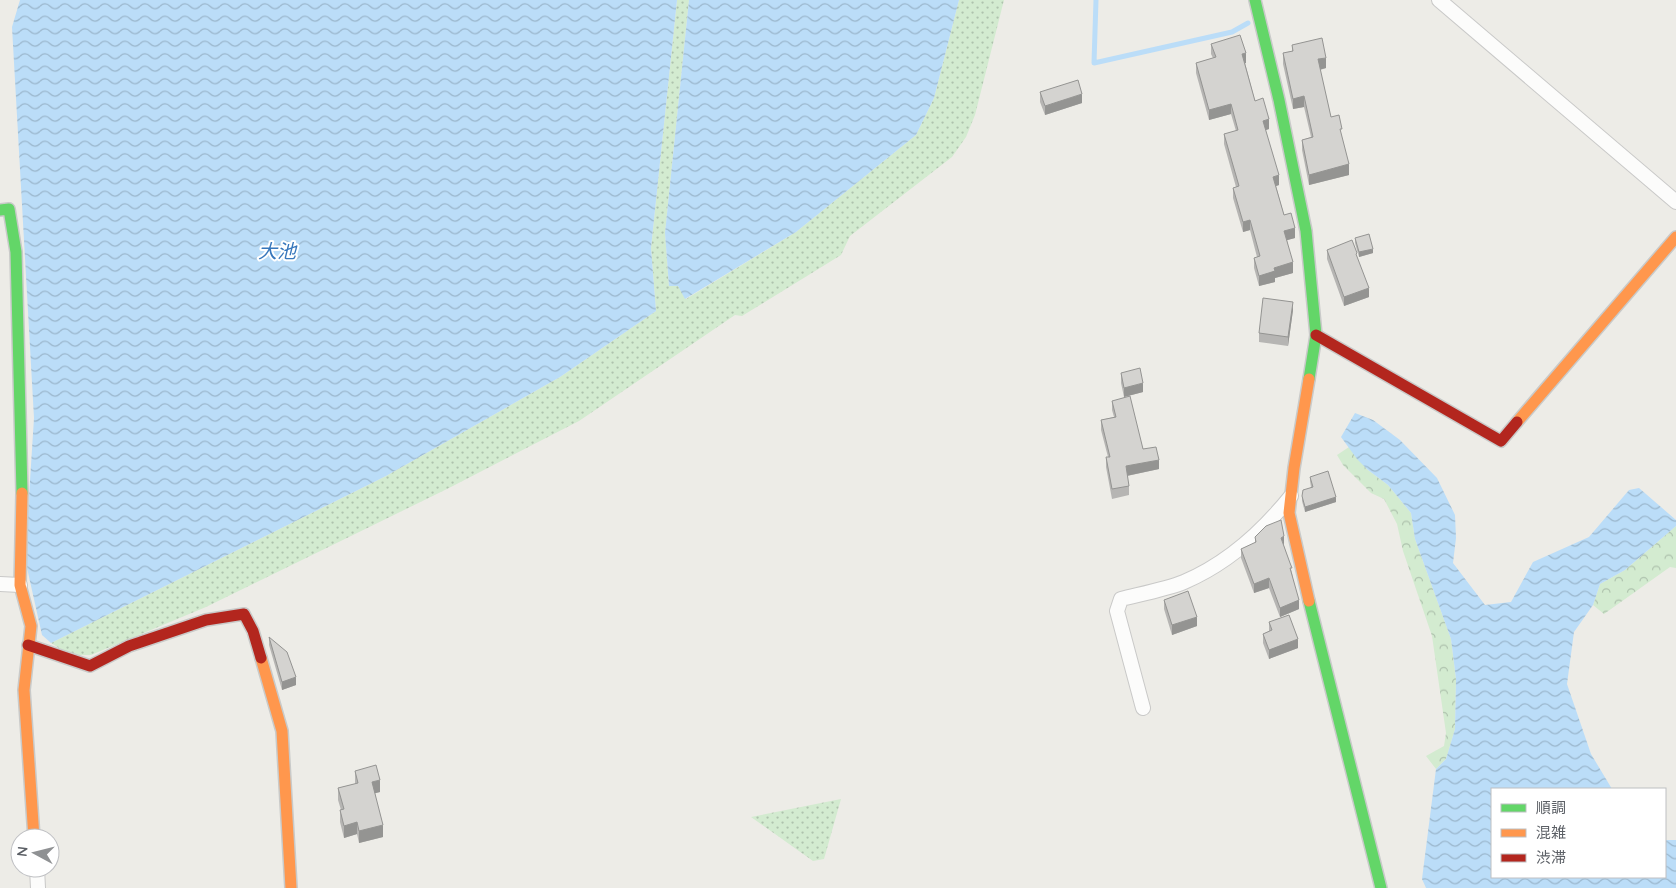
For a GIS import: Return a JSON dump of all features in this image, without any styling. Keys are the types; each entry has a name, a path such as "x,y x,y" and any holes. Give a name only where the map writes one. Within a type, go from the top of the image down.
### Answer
{"street":[{"path":"1255,0 1279,100 1306,232 1316,334 1289,513 1319,647 1381,888"},
{"path":"1439,0 1676,202"},
{"path":"0,210 9,209 16,252 22,481 20,585 31,626 24,690 33,828"},
{"path":"1316,334 1501,441 1676,237"},
{"path":"1143,708 1117,611 1121,598 1184,582 1231,555 1274,517 1291,495"},
{"path":"0,584 20,585"},
{"path":"28,645 90,666 129,646 206,620 244,614 253,631 282,731 291,888"}],"green space":[{"path":"677,0 689,0 665,233 669,286 678,286 686,299 796,232 916,135 934,98 959,0 1004,0 975,115 966,137 952,157 850,236 841,255 742,316 735,315 579,421 449,488 206,607 91,655 70,655 51,643 386,476 560,377 656,311 651,248"},
{"path":"1349,447 1368,470 1388,485 1411,513 1415,539 1451,639 1456,679 1455,729 1446,759 1436,769 1426,756 1444,746 1446,733 1432,636 1403,551 1397,524 1384,499 1371,493 1343,465 1337,455"},
{"path":"1676,526 1676,568 1670,567 1604,614 1593,605 1600,584 1625,570"},
{"path":"841,799 824,859 813,861 751,817"}],"water":[{"name":"大池","path":"20,0 677,0 651,248 656,311 560,377 386,476 51,643 42,635 25,559 34,418 12,27"},
{"path":"689,0 959,0 934,98 916,135 796,232 685,299 678,286 669,286 665,233"},
{"path":"1355,413 1373,420 1400,440 1437,478 1455,515 1456,538 1453,563 1485,605 1511,602 1533,562 1589,537 1629,490 1639,488 1676,520 1676,526 1625,570 1600,584 1593,605 1574,632 1567,684 1591,754 1611,788 1491,788 1491,878 1666,878 1666,840 1676,840 1676,888 1426,888 1422,879 1436,769 1446,759 1455,729 1456,679 1451,639 1415,539 1411,513 1388,485 1357,459 1341,437"}],"building":[{"path":"1240,35 1246,53 1242,54 1255,101 1263,98 1269,119 1263,121 1279,175 1273,177 1284,215 1291,213 1295,228 1284,231 1293,262 1274,268 1275,271 1259,276 1254,258 1260,256 1250,220 1243,222 1233,188 1239,186 1224,134 1238,130 1231,104 1209,110 1196,63 1216,57 1211,44"},
{"path":"1322,38 1326,58 1318,59 1331,117 1339,115 1342,129 1340,129 1349,164 1309,175 1302,140 1313,137 1304,96 1293,99 1283,53 1293,51 1292,45"},
{"path":"1078,80 1082,94 1045,106 1040,92"},
{"path":"1369,234 1373,249 1359,252 1355,238"},
{"path":"1352,240 1369,288 1344,297 1327,250"},
{"path":"1263,298 1293,302 1288,337 1259,333"},
{"path":"1140,368 1143,383 1124,388 1121,373"},
{"path":"1130,396 1143,449 1156,447 1159,460 1126,466 1129,486 1112,489 1106,457 1110,457 1101,420 1116,417 1112,401"},
{"path":"1328,471 1336,497 1305,507 1302,496 1303,490 1313,487 1310,477"},
{"path":"1281,520 1284,536 1281,538 1292,568 1290,568 1299,600 1280,608 1269,578 1254,584 1241,549 1256,542 1255,537 1266,526"},
{"path":"1188,591 1197,617 1172,625 1164,600"},
{"path":"1289,615 1298,639 1269,650 1263,634 1272,630 1269,622"},
{"path":"269,637 287,652 296,677 282,682"},
{"path":"376,765 380,780 372,782 383,825 359,831 357,822 344,826 340,810 344,809 338,788 358,783 355,771"}],"waterway":[{"path":"1096,0 1094,63 1232,32 1248,23"}],"traffic: fast":[{"path":"1255,0 1279,100 1306,231 1316,335 1309,379"},
{"path":"0,210 9,209 16,252 22,493"},
{"path":"1309,601 1381,888"}],"traffic: slow":[{"path":"1517,422 1676,237"},
{"path":"1309,379 1294,468 1289,513 1309,601"},
{"path":"22,493 20,585 31,626 24,690 33,828"},
{"path":"261,658 282,731 291,888"}],"traffic: jam":[{"path":"1316,335 1501,441 1517,422"},
{"path":"28,645 90,666 129,646 206,620 244,614 253,631 261,658"}]}
